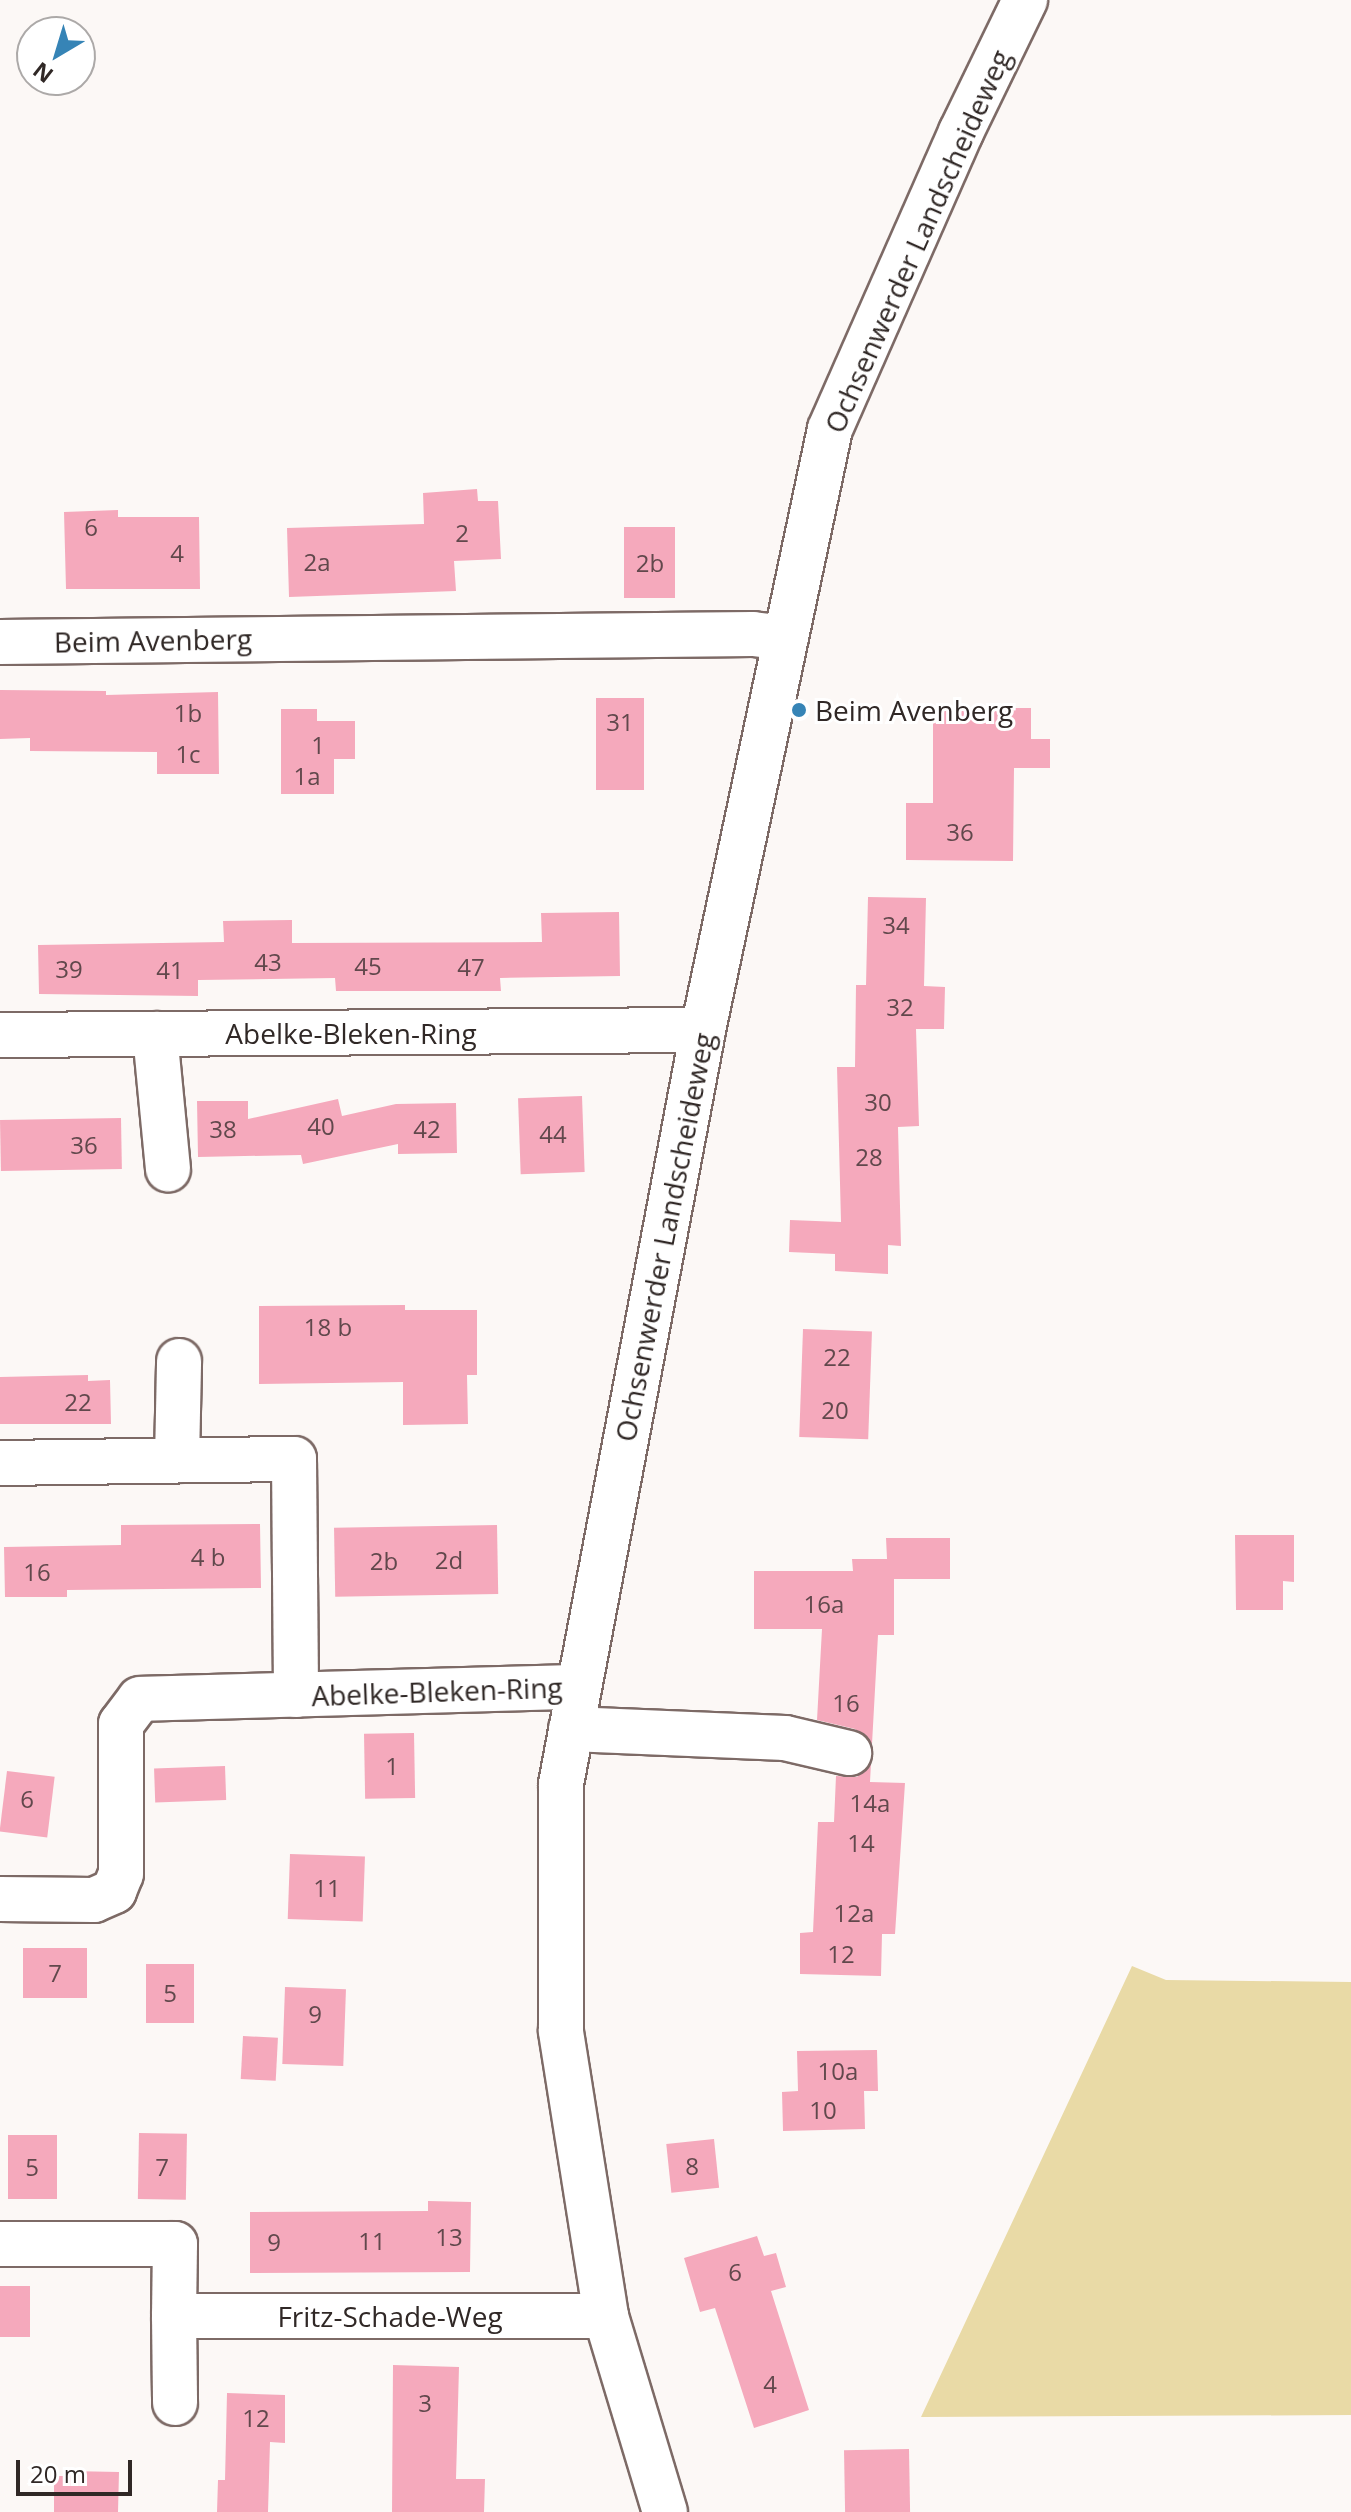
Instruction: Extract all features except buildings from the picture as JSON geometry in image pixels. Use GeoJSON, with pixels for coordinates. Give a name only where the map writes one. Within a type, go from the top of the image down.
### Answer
{"type":"FeatureCollection","features":[{"type":"Feature","properties":{"kind":"street","name":"Ochsenwerder Landscheideweg"},"geometry":{"type":"LineString","coordinates":[[665,2512],[606,2316],[561,2031],[561,1784],[703,1030],[830,429],[961,132],[1025,0]]}},
{"type":"Feature","properties":{"kind":"street","name":"Beim Avenberg"},"geometry":{"type":"LineString","coordinates":[[0,642],[753,634],[786,638]]}},
{"type":"Feature","properties":{"kind":"street","name":"Abelke-Bleken-Ring"},"geometry":{"type":"LineString","coordinates":[[0,1035],[703,1030]]}},
{"type":"Feature","properties":{"kind":"street"},"geometry":{"type":"LineString","coordinates":[[155,1034],[168,1169]]}},
{"type":"Feature","properties":{"kind":"street"},"geometry":{"type":"LineString","coordinates":[[177,1460],[179,1361]]}},
{"type":"Feature","properties":{"kind":"street","name":"Abelke-Bleken-Ring"},"geometry":{"type":"LineString","coordinates":[[0,1463],[294,1459],[296,1695]]}},
{"type":"Feature","properties":{"kind":"street","name":"Abelke-Bleken-Ring"},"geometry":{"type":"LineString","coordinates":[[0,1899],[94,1900],[114,1891],[121,1874],[121,1724],[133,1703],[579,1687]]}},
{"type":"Feature","properties":{"kind":"street"},"geometry":{"type":"LineString","coordinates":[[571,1729],[785,1738],[849,1753]]}},
{"type":"Feature","properties":{"kind":"street"},"geometry":{"type":"LineString","coordinates":[[0,2244],[175,2244],[175,2403]]}},
{"type":"Feature","properties":{"kind":"street","name":"Fritz-Schade-Weg"},"geometry":{"type":"LineString","coordinates":[[174,2316],[606,2316]]}},
{"type":"Feature","properties":{"kind":"shaded area"},"geometry":{"type":"Polygon","coordinates":[[[1132,1966],[1166,1980],[1351,1982],[1351,2415],[921,2417],[1132,1966]]]}},
{"type":"Feature","properties":{"kind":"place","name":"Beim Avenberg"},"geometry":{"type":"Point","coordinates":[799,710]}}]}
